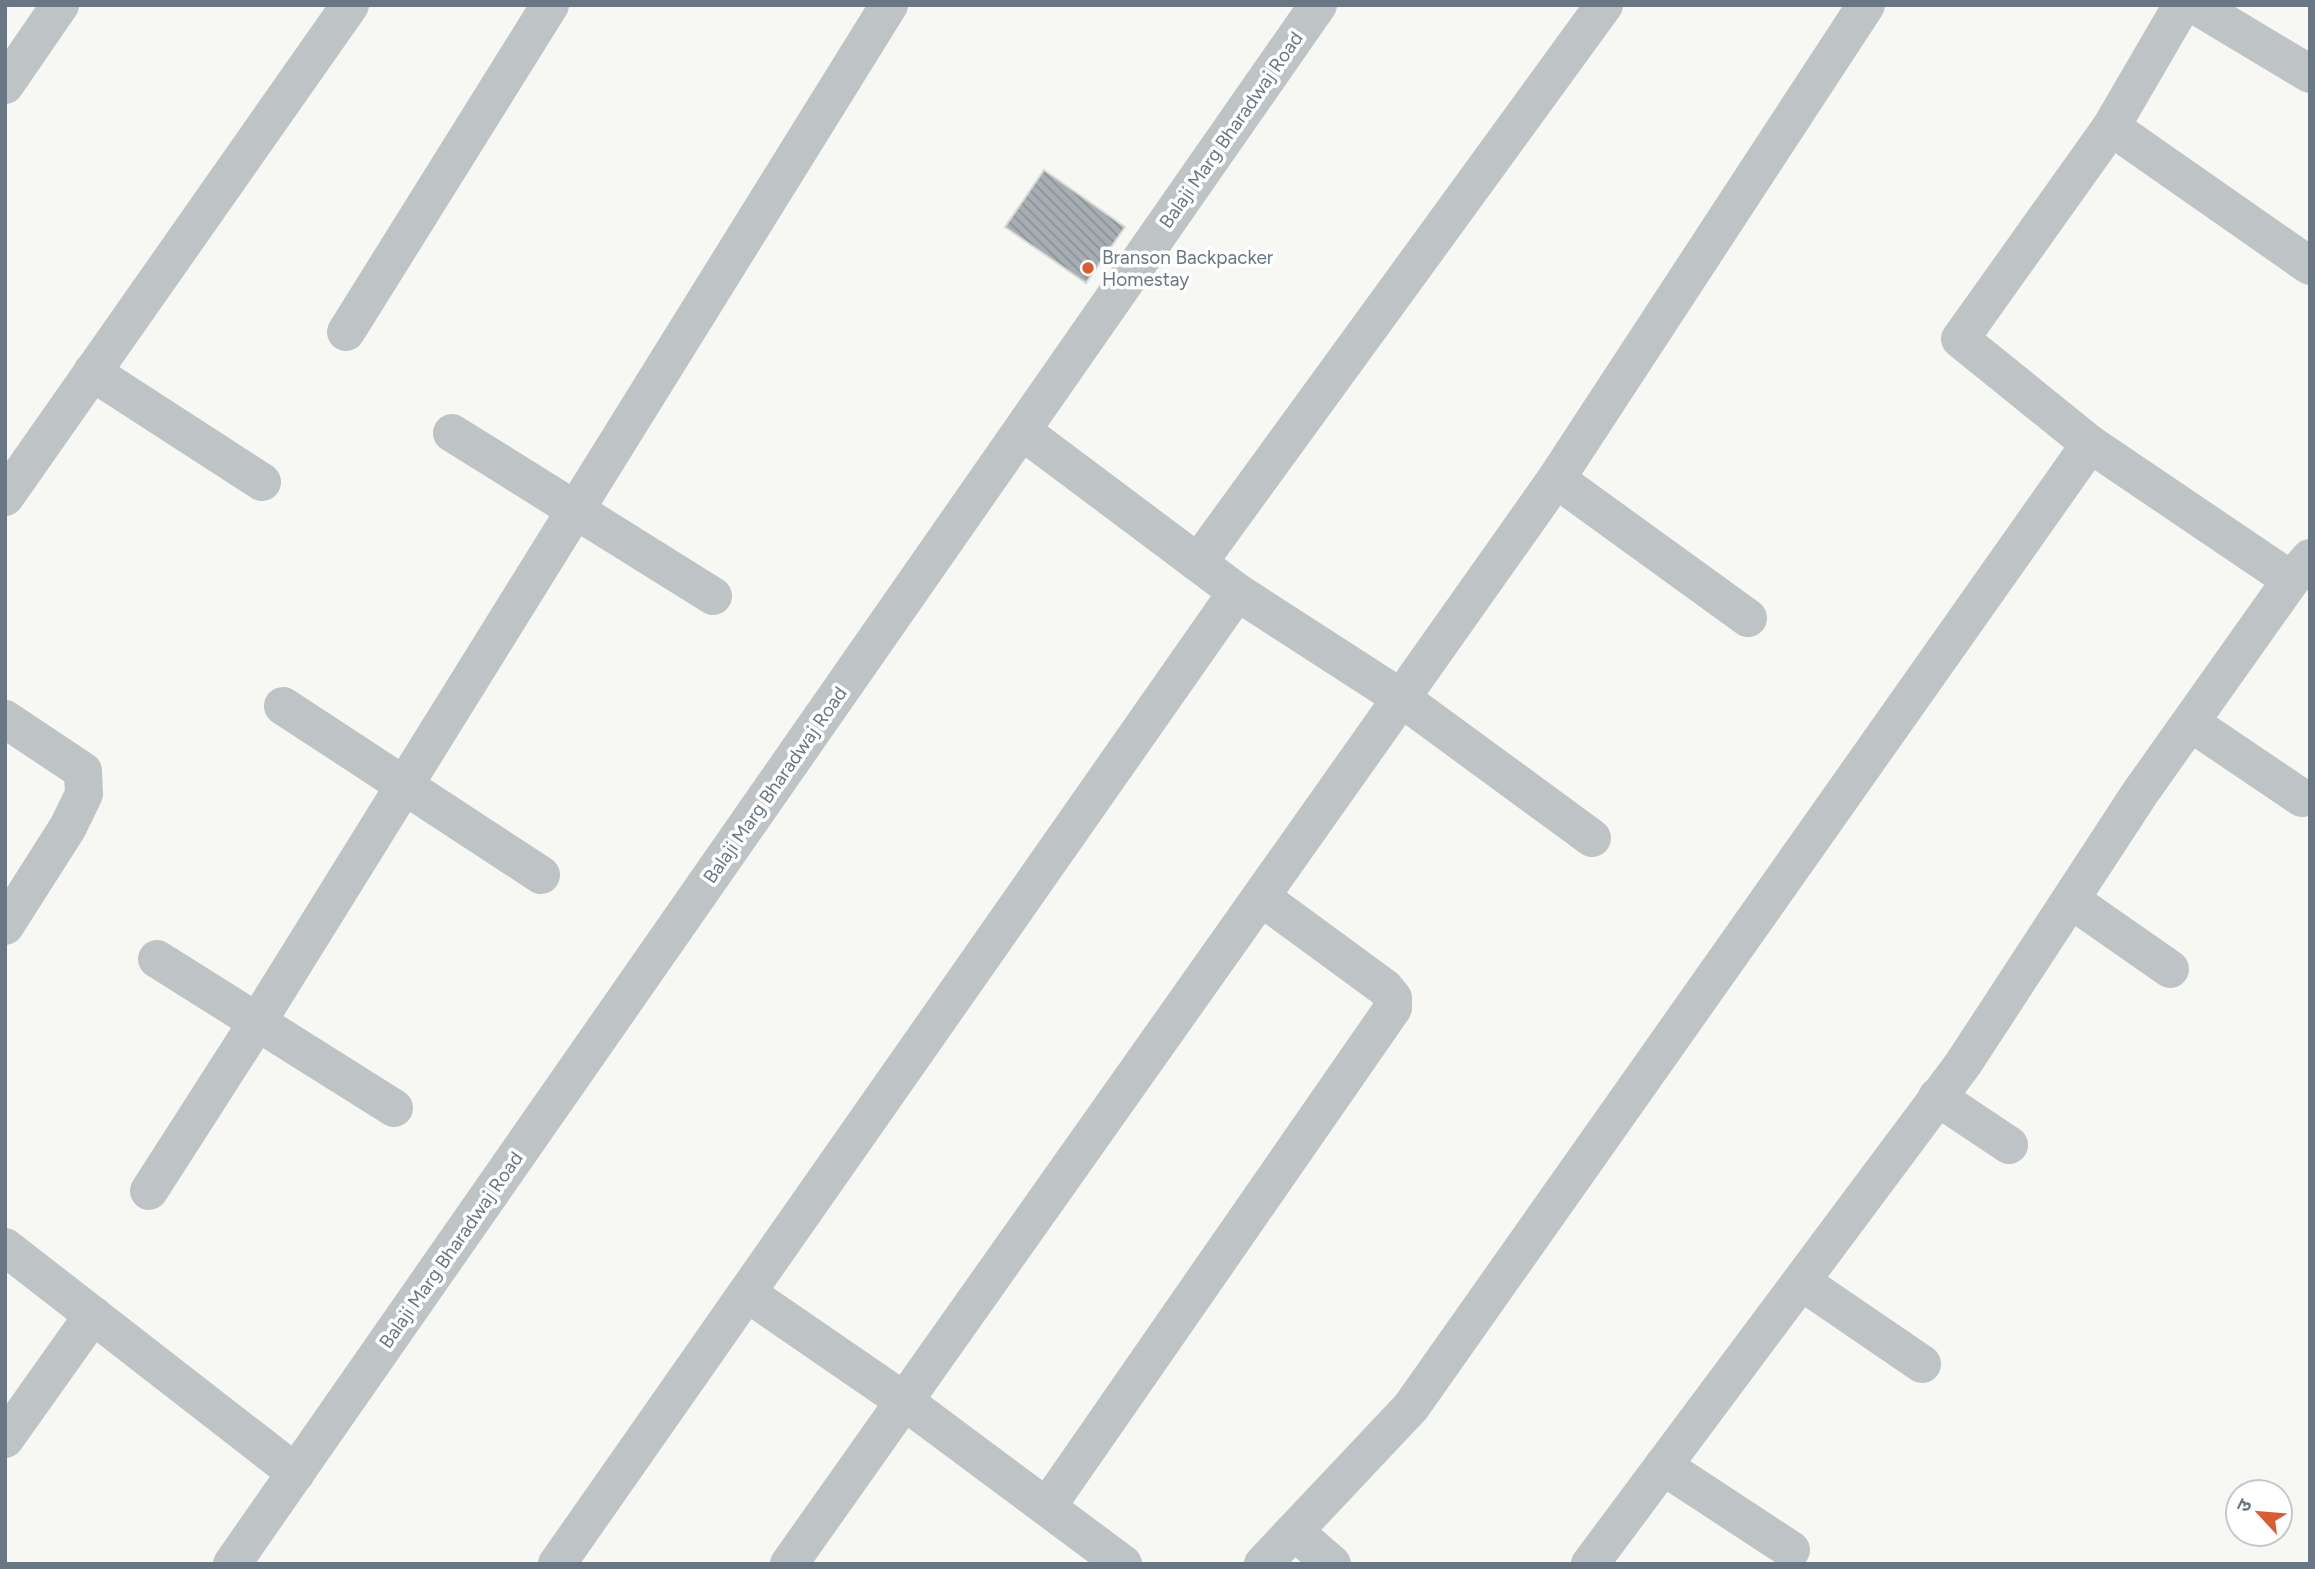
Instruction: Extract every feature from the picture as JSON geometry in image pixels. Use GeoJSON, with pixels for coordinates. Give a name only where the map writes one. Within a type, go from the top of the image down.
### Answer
{"type":"FeatureCollection","features":[{"type":"Feature","properties":{"kind":"street"},"geometry":{"type":"LineString","coordinates":[[5,85],[60,5]]}},
{"type":"Feature","properties":{"kind":"street"},"geometry":{"type":"LineString","coordinates":[[5,498],[350,5]]}},
{"type":"Feature","properties":{"kind":"street"},"geometry":{"type":"LineString","coordinates":[[346,332],[550,5]]}},
{"type":"Feature","properties":{"kind":"street"},"geometry":{"type":"LineString","coordinates":[[149,1191],[258,1021],[889,5]]}},
{"type":"Feature","properties":{"kind":"street","name":"Balaji Marg Bharadwaj Road"},"geometry":{"type":"LineString","coordinates":[[232,1564],[1318,5]]}},
{"type":"Feature","properties":{"kind":"street"},"geometry":{"type":"LineString","coordinates":[[1198,563],[1604,5]]}},
{"type":"Feature","properties":{"kind":"street"},"geometry":{"type":"LineString","coordinates":[[789,1564],[1556,479],[1866,5]]}},
{"type":"Feature","properties":{"kind":"street"},"geometry":{"type":"LineString","coordinates":[[1590,1564],[1963,1064],[2140,793],[2300,569],[2090,444],[1960,339],[2111,127],[2182,5]]}},
{"type":"Feature","properties":{"kind":"street"},"geometry":{"type":"LineString","coordinates":[[2195,5],[2310,74]]}},
{"type":"Feature","properties":{"kind":"street"},"geometry":{"type":"LineString","coordinates":[[2111,127],[2310,266]]}},
{"type":"Feature","properties":{"kind":"street"},"geometry":{"type":"LineString","coordinates":[[92,372],[262,482]]}},
{"type":"Feature","properties":{"kind":"street"},"geometry":{"type":"LineString","coordinates":[[1022,431],[1237,592],[1401,698],[1592,838]]}},
{"type":"Feature","properties":{"kind":"street"},"geometry":{"type":"LineString","coordinates":[[452,433],[713,596]]}},
{"type":"Feature","properties":{"kind":"street"},"geometry":{"type":"LineString","coordinates":[[1263,1564],[1411,1407],[2090,444]]}},
{"type":"Feature","properties":{"kind":"street"},"geometry":{"type":"LineString","coordinates":[[1556,479],[1748,618]]}},
{"type":"Feature","properties":{"kind":"street"},"geometry":{"type":"LineString","coordinates":[[557,1564],[1237,592]]}},
{"type":"Feature","properties":{"kind":"street"},"geometry":{"type":"LineString","coordinates":[[284,706],[541,875]]}},
{"type":"Feature","properties":{"kind":"street"},"geometry":{"type":"LineString","coordinates":[[5,719],[83,771],[84,794],[68,827],[5,926]]}},
{"type":"Feature","properties":{"kind":"street"},"geometry":{"type":"LineString","coordinates":[[2191,723],[2302,798]]}},
{"type":"Feature","properties":{"kind":"street"},"geometry":{"type":"LineString","coordinates":[[1047,1507],[1393,1008],[1393,998],[1385,988],[1261,897]]}},
{"type":"Feature","properties":{"kind":"street"},"geometry":{"type":"LineString","coordinates":[[2071,900],[2171,969]]}},
{"type":"Feature","properties":{"kind":"street"},"geometry":{"type":"LineString","coordinates":[[157,959],[394,1108]]}},
{"type":"Feature","properties":{"kind":"street"},"geometry":{"type":"LineString","coordinates":[[1937,1097],[2009,1145]]}},
{"type":"Feature","properties":{"kind":"street"},"geometry":{"type":"LineString","coordinates":[[5,1247],[296,1473]]}},
{"type":"Feature","properties":{"kind":"street"},"geometry":{"type":"LineString","coordinates":[[1802,1282],[1922,1364]]}},
{"type":"Feature","properties":{"kind":"street"},"geometry":{"type":"LineString","coordinates":[[747,1293],[904,1401],[1123,1564]]}},
{"type":"Feature","properties":{"kind":"street"},"geometry":{"type":"LineString","coordinates":[[5,1438],[93,1315]]}},
{"type":"Feature","properties":{"kind":"street"},"geometry":{"type":"LineString","coordinates":[[1663,1466],[1791,1550]]}},
{"type":"Feature","properties":{"kind":"street"},"geometry":{"type":"LineString","coordinates":[[1294,1531],[1332,1564]]}},
{"type":"Feature","properties":{"kind":"building"},"geometry":{"type":"Polygon","coordinates":[[[1044,170],[1125,227],[1086,283],[1005,227],[1044,170]]]}},
{"type":"Feature","properties":{"kind":"place","name":"Branson Backpacker Homestay"},"geometry":{"type":"Point","coordinates":[1088,268]}}]}
